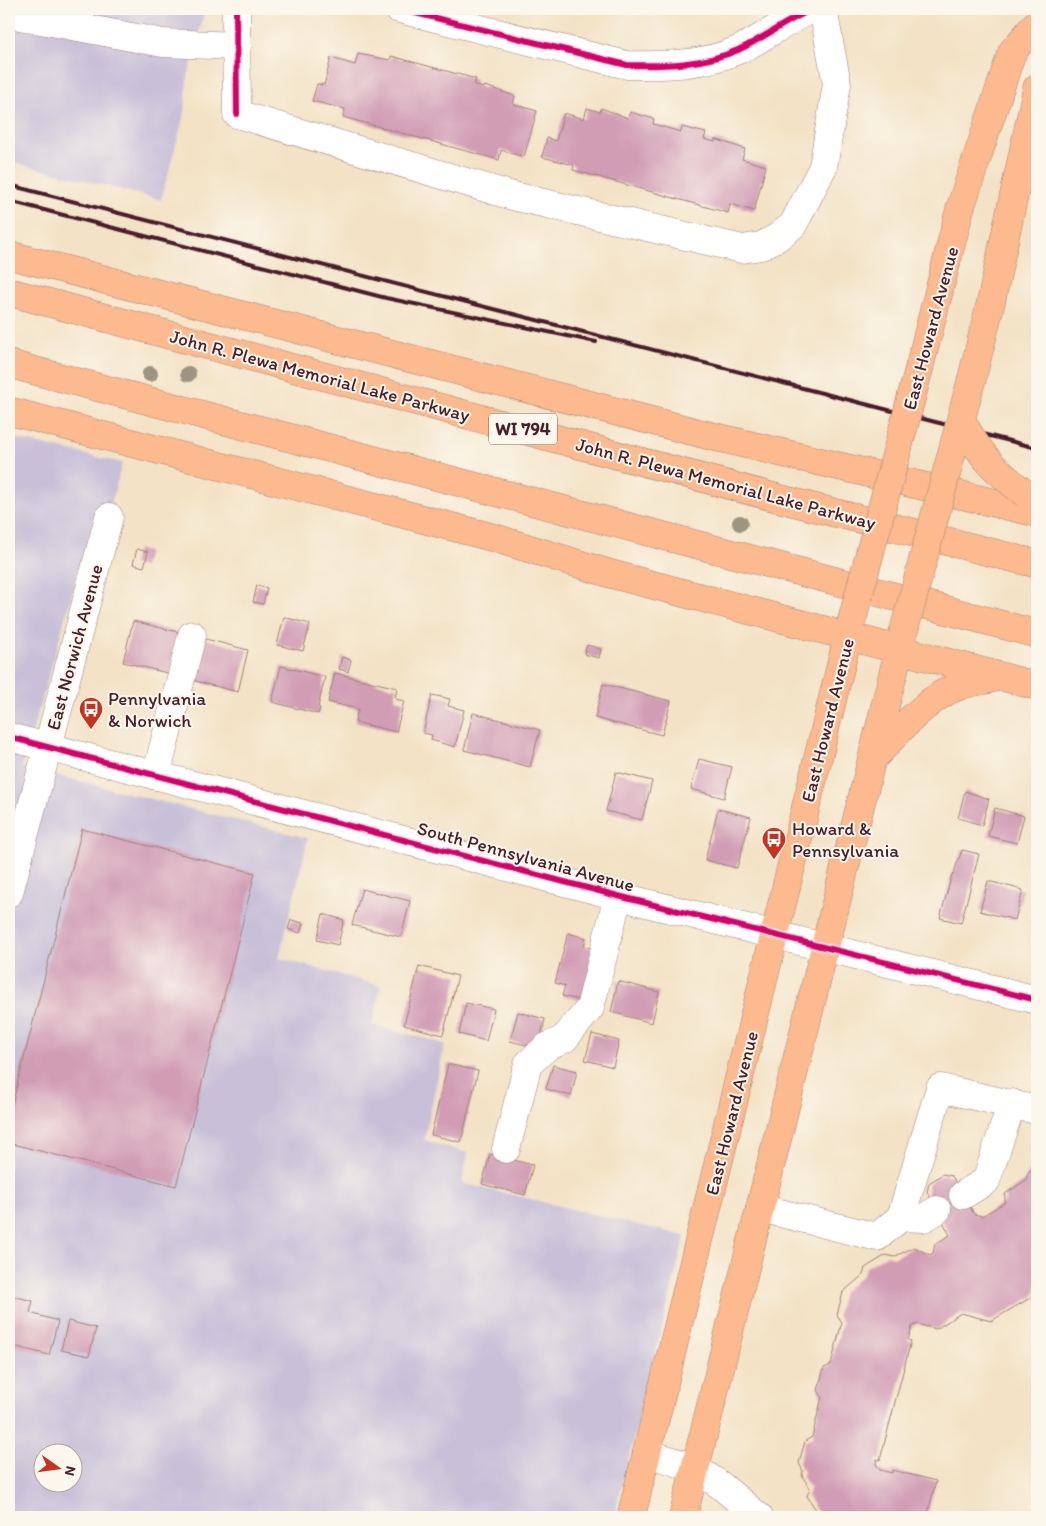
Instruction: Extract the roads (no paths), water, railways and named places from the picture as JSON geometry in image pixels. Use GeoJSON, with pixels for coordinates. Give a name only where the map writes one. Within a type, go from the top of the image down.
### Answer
{"type":"FeatureCollection","features":[{"type":"Feature","properties":{"kind":"main road","name":"East Howard Avenue"},"geometry":{"type":"LineString","coordinates":[[631,1517],[850,630],[960,209],[1012,52],[1037,23]]}},
{"type":"Feature","properties":{"kind":"main road"},"geometry":{"type":"LineString","coordinates":[[683,1517],[871,760],[991,302],[1037,88]]}},
{"type":"Feature","properties":{"kind":"main road"},"geometry":{"type":"LineString","coordinates":[[9,255],[703,434],[942,490],[1030,505]]}},
{"type":"Feature","properties":{"kind":"main road","name":"John R. Plewa Memorial Lake Parkway"},"geometry":{"type":"LineString","coordinates":[[9,292],[768,495],[1037,564]]}},
{"type":"Feature","properties":{"kind":"main road"},"geometry":{"type":"LineString","coordinates":[[9,364],[1037,634]]}},
{"type":"Feature","properties":{"kind":"main road"},"geometry":{"type":"LineString","coordinates":[[9,410],[496,538],[611,574],[901,642],[998,677],[1037,686]]}},
{"type":"Feature","properties":{"kind":"main road"},"geometry":{"type":"LineString","coordinates":[[961,420],[975,446],[987,461],[1030,505]]}},
{"type":"Feature","properties":{"kind":"main road"},"geometry":{"type":"LineString","coordinates":[[871,760],[903,727],[938,697],[959,686],[998,677]]}},
{"type":"Feature","properties":{"kind":"street"},"geometry":{"type":"LineString","coordinates":[[236,9],[237,114],[513,196],[742,249],[761,246],[778,237],[793,225],[823,167],[837,84],[824,9]]}},
{"type":"Feature","properties":{"kind":"street"},"geometry":{"type":"LineString","coordinates":[[399,9],[627,65],[688,63],[737,50],[813,9]]}},
{"type":"Feature","properties":{"kind":"street"},"geometry":{"type":"LineString","coordinates":[[9,14],[163,43],[237,46]]}},
{"type":"Feature","properties":{"kind":"street","name":"East Norwich Avenue"},"geometry":{"type":"LineString","coordinates":[[9,893],[46,747],[109,517]]}},
{"type":"Feature","properties":{"kind":"street"},"geometry":{"type":"LineString","coordinates":[[156,776],[192,635]]}},
{"type":"Feature","properties":{"kind":"street","name":"South Pennsylvania Avenue"},"geometry":{"type":"LineString","coordinates":[[9,738],[618,896],[1037,1000]]}},
{"type":"Feature","properties":{"kind":"street"},"geometry":{"type":"LineString","coordinates":[[506,1149],[528,1064],[548,1047],[564,1038],[590,1008],[618,896]]}},
{"type":"Feature","properties":{"kind":"street"},"geometry":{"type":"LineString","coordinates":[[760,1208],[877,1237],[901,1217],[940,1088],[1025,1106],[986,1181],[963,1195]]}},
{"type":"Feature","properties":{"kind":"street"},"geometry":{"type":"LineString","coordinates":[[901,1217],[924,1218],[937,1210]]}},
{"type":"Feature","properties":{"kind":"street"},"geometry":{"type":"LineString","coordinates":[[647,1453],[695,1468],[720,1485],[759,1517]]}},
{"type":"Feature","properties":{"kind":"railway"},"geometry":{"type":"LineString","coordinates":[[9,185],[1037,448]]}},
{"type":"Feature","properties":{"kind":"railway"},"geometry":{"type":"LineString","coordinates":[[9,201],[386,298],[596,342]]}},
{"type":"Feature","properties":{"kind":"place","name":"Pennylvania & Norwich"},"geometry":{"type":"Point","coordinates":[91,730]}},
{"type":"Feature","properties":{"kind":"place","name":"Howard & Pennsylvania"},"geometry":{"type":"Point","coordinates":[774,860]}}]}
